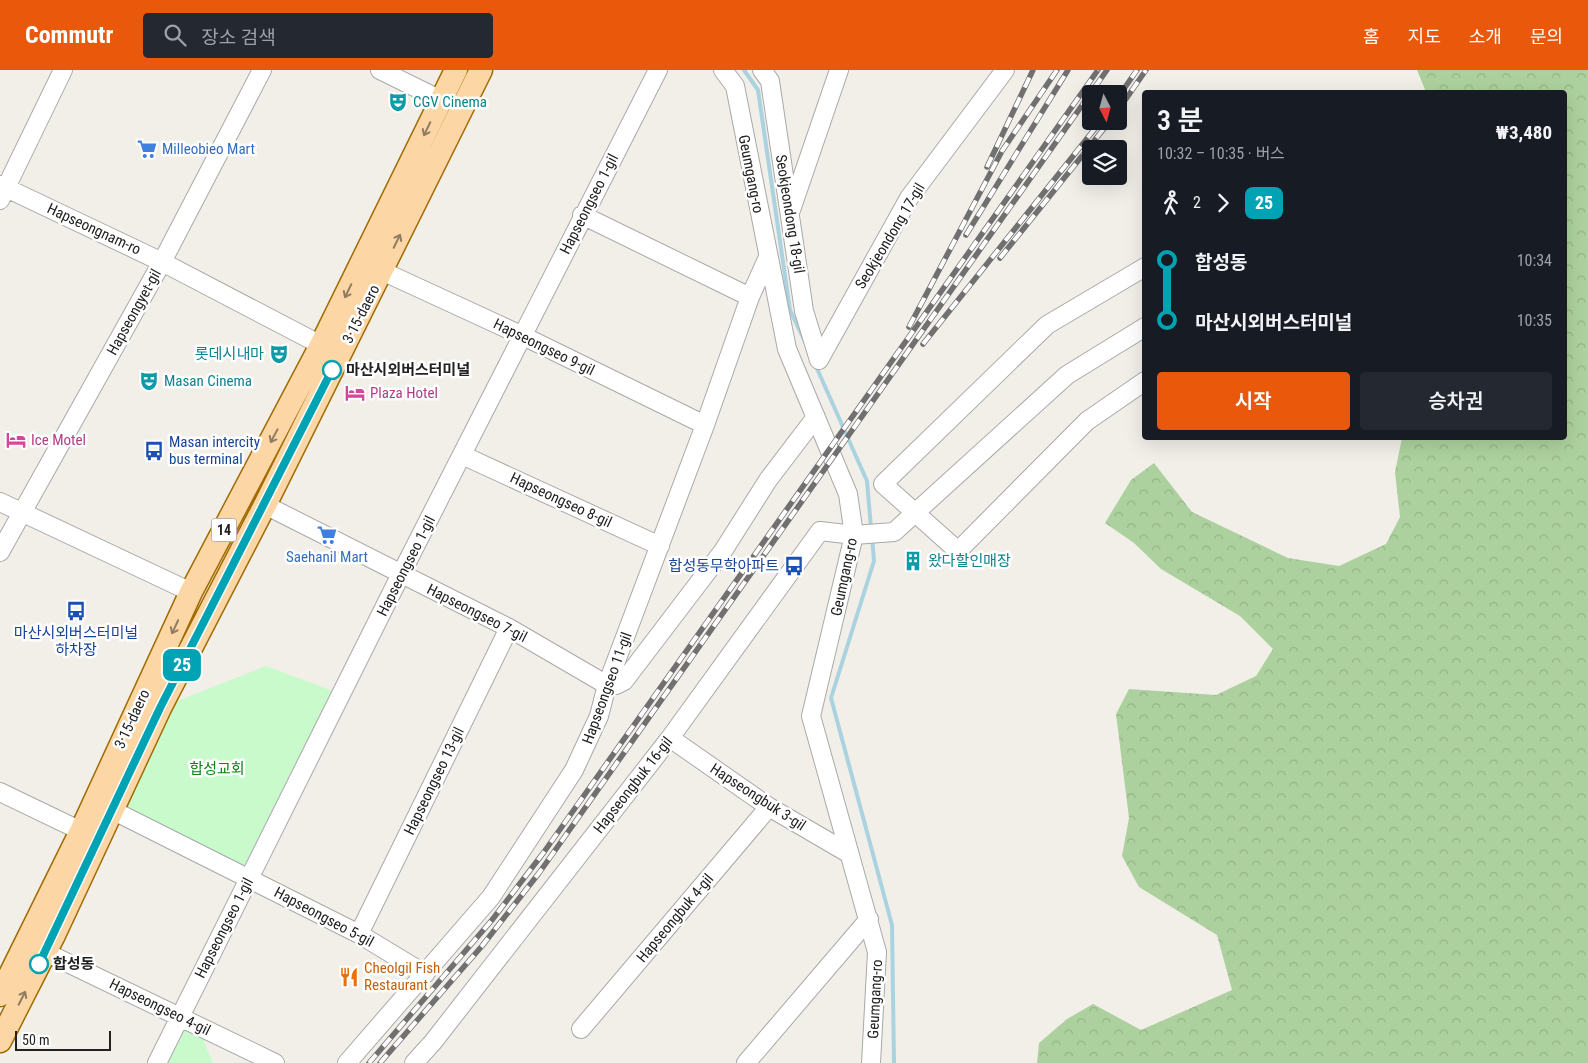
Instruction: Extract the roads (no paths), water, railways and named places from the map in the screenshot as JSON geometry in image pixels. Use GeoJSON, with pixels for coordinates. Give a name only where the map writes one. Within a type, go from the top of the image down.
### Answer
{"type":"FeatureCollection","features":[{"type":"Feature","properties":{"kind":"main road","name":"3·15-daero"},"geometry":{"type":"LineString","coordinates":[[0,995],[81,831],[191,592],[321,345],[456,70]]}},
{"type":"Feature","properties":{"kind":"main road","name":"3·15-daero"},"geometry":{"type":"LineString","coordinates":[[0,1041],[45,952],[160,708],[265,506],[481,70]]}},
{"type":"Feature","properties":{"kind":"street"},"geometry":{"type":"LineString","coordinates":[[2,191],[63,70]]}},
{"type":"Feature","properties":{"kind":"street","name":"Hapseongyet-gil"},"geometry":{"type":"LineString","coordinates":[[0,552],[162,262],[262,70]]}},
{"type":"Feature","properties":{"kind":"street"},"geometry":{"type":"LineString","coordinates":[[380,70],[441,100]]}},
{"type":"Feature","properties":{"kind":"street","name":"Hapseongseo 1-gil"},"geometry":{"type":"LineString","coordinates":[[157,1063],[582,215],[658,70]]}},
{"type":"Feature","properties":{"kind":"street","name":"Geumgang-ro"},"geometry":{"type":"LineString","coordinates":[[723,70],[735,86],[787,349],[848,494],[856,535],[812,716],[848,853],[869,919],[877,952],[871,1063]]}},
{"type":"Feature","properties":{"kind":"street","name":"Seokjeondong 18-gil"},"geometry":{"type":"LineString","coordinates":[[762,70],[770,80],[804,310],[819,360]]}},
{"type":"Feature","properties":{"kind":"street"},"geometry":{"type":"LineString","coordinates":[[790,213],[839,70]]}},
{"type":"Feature","properties":{"kind":"street","name":"Seokjeondong 17-gil"},"geometry":{"type":"LineString","coordinates":[[819,360],[909,198],[1005,70]]}},
{"type":"Feature","properties":{"kind":"street","name":"Hapseongnam-ro"},"geometry":{"type":"LineString","coordinates":[[2,191],[162,262],[321,345]]}},
{"type":"Feature","properties":{"kind":"street"},"geometry":{"type":"LineString","coordinates":[[582,215],[750,297]]}},
{"type":"Feature","properties":{"kind":"street","name":"Hapseongseo 11-gil"},"geometry":{"type":"LineString","coordinates":[[347,1063],[491,898],[574,770],[599,716],[606,685],[705,425],[750,297],[768,257]]}},
{"type":"Feature","properties":{"kind":"street"},"geometry":{"type":"LineString","coordinates":[[1142,269],[1047,325],[883,484],[958,551],[1086,421],[1142,384]]}},
{"type":"Feature","properties":{"kind":"street","name":"Hapseongseo 9-gil"},"geometry":{"type":"LineString","coordinates":[[382,271],[523,336],[705,425]]}},
{"type":"Feature","properties":{"kind":"street"},"geometry":{"type":"LineString","coordinates":[[856,535],[894,532],[1067,375],[1142,329]]}},
{"type":"Feature","properties":{"kind":"street"},"geometry":{"type":"LineString","coordinates":[[606,685],[624,681],[723,551],[768,480],[816,417]]}},
{"type":"Feature","properties":{"kind":"street","name":"Hapseongseo 8-gil"},"geometry":{"type":"LineString","coordinates":[[462,455],[660,546]]}},
{"type":"Feature","properties":{"kind":"street"},"geometry":{"type":"LineString","coordinates":[[0,502],[191,592]]}},
{"type":"Feature","properties":{"kind":"street","name":"Hapseongseo 7-gil"},"geometry":{"type":"LineString","coordinates":[[265,506],[509,628],[606,685]]}},
{"type":"Feature","properties":{"kind":"street","name":"Hapseongbuk 16-gil"},"geometry":{"type":"LineString","coordinates":[[414,1063],[433,1042],[670,738],[820,531],[856,535]]}},
{"type":"Feature","properties":{"kind":"street","name":"Hapseongseo 13-gil"},"geometry":{"type":"LineString","coordinates":[[360,934],[509,628]]}},
{"type":"Feature","properties":{"kind":"street","name":"Hapseongbuk 3-gil"},"geometry":{"type":"LineString","coordinates":[[670,738],[770,807],[848,853]]}},
{"type":"Feature","properties":{"kind":"street"},"geometry":{"type":"LineString","coordinates":[[0,792],[81,831]]}},
{"type":"Feature","properties":{"kind":"street","name":"Hapseongbuk 4-gil"},"geometry":{"type":"LineString","coordinates":[[581,1029],[770,807]]}},
{"type":"Feature","properties":{"kind":"street","name":"Hapseongseo 5-gil"},"geometry":{"type":"LineString","coordinates":[[112,810],[360,934],[425,974]]}},
{"type":"Feature","properties":{"kind":"street"},"geometry":{"type":"LineString","coordinates":[[746,1063],[869,919]]}},
{"type":"Feature","properties":{"kind":"street","name":"Hapseongseo 4-gil"},"geometry":{"type":"LineString","coordinates":[[45,952],[275,1063]]}},
{"type":"Feature","properties":{"kind":"waterway"},"geometry":{"type":"LineString","coordinates":[[744,70],[758,90],[790,310],[806,344]]}},
{"type":"Feature","properties":{"kind":"waterway"},"geometry":{"type":"LineString","coordinates":[[815,364],[867,481],[871,528]]}},
{"type":"Feature","properties":{"kind":"waterway"},"geometry":{"type":"LineString","coordinates":[[872,537],[874,561],[831,698],[892,925],[894,1063]]}},
{"type":"Feature","properties":{"kind":"railway"},"geometry":{"type":"LineString","coordinates":[[987,167],[1033,70]]}},
{"type":"Feature","properties":{"kind":"railway"},"geometry":{"type":"LineString","coordinates":[[909,327],[1002,151],[1057,70]]}},
{"type":"Feature","properties":{"kind":"railway"},"geometry":{"type":"LineString","coordinates":[[966,235],[1068,70]]}},
{"type":"Feature","properties":{"kind":"railway"},"geometry":{"type":"LineString","coordinates":[[369,1063],[492,920],[544,852],[1098,70]]}},
{"type":"Feature","properties":{"kind":"railway"},"geometry":{"type":"LineString","coordinates":[[380,1063],[482,946],[539,873],[1107,70]]}},
{"type":"Feature","properties":{"kind":"railway"},"geometry":{"type":"LineString","coordinates":[[1127,85],[1137,70]]}},
{"type":"Feature","properties":{"kind":"railway"},"geometry":{"type":"LineString","coordinates":[[1128,96],[1146,70]]}},
{"type":"Feature","properties":{"kind":"railway"},"geometry":{"type":"LineString","coordinates":[[923,344],[1094,130]]}},
{"type":"Feature","properties":{"kind":"railway"},"geometry":{"type":"LineString","coordinates":[[1000,258],[1103,130]]}},
{"type":"Feature","properties":{"kind":"place","name":"CGV Cinema"},"geometry":{"type":"Point","coordinates":[398,102]}},
{"type":"Feature","properties":{"kind":"place","name":"Milleobieo Mart"},"geometry":{"type":"Point","coordinates":[147,149]}},
{"type":"Feature","properties":{"kind":"place","name":"롯데시내마"},"geometry":{"type":"Point","coordinates":[279,354]}},
{"type":"Feature","properties":{"kind":"place","name":"마산시외버스터미널"},"geometry":{"type":"Point","coordinates":[332,370]}},
{"type":"Feature","properties":{"kind":"place","name":"Masan Cinema"},"geometry":{"type":"Point","coordinates":[149,381]}},
{"type":"Feature","properties":{"kind":"place","name":"Plaza Hotel"},"geometry":{"type":"Point","coordinates":[355,393]}},
{"type":"Feature","properties":{"kind":"place","name":"Ice Motel"},"geometry":{"type":"Point","coordinates":[16,440]}},
{"type":"Feature","properties":{"kind":"place","name":"Masan intercity bus terminal"},"geometry":{"type":"Point","coordinates":[154,451]}},
{"type":"Feature","properties":{"kind":"place","name":"Saehanil Mart"},"geometry":{"type":"Point","coordinates":[327,535]}},
{"type":"Feature","properties":{"kind":"place","name":"왔다할인매장"},"geometry":{"type":"Point","coordinates":[913,561]}},
{"type":"Feature","properties":{"kind":"place","name":"합성동무학아파트"},"geometry":{"type":"Point","coordinates":[794,566]}},
{"type":"Feature","properties":{"kind":"place","name":"마산시외버스터미널 하차장"},"geometry":{"type":"Point","coordinates":[76,611]}},
{"type":"Feature","properties":{"kind":"place","name":"합성동"},"geometry":{"type":"Point","coordinates":[39,964]}},
{"type":"Feature","properties":{"kind":"place","name":"Cheolgil Fish Restaurant"},"geometry":{"type":"Point","coordinates":[349,977]}},
{"type":"Feature","properties":{"kind":"park label","name":"합성교회"},"geometry":{"type":"Point","coordinates":[217,769]}}]}
